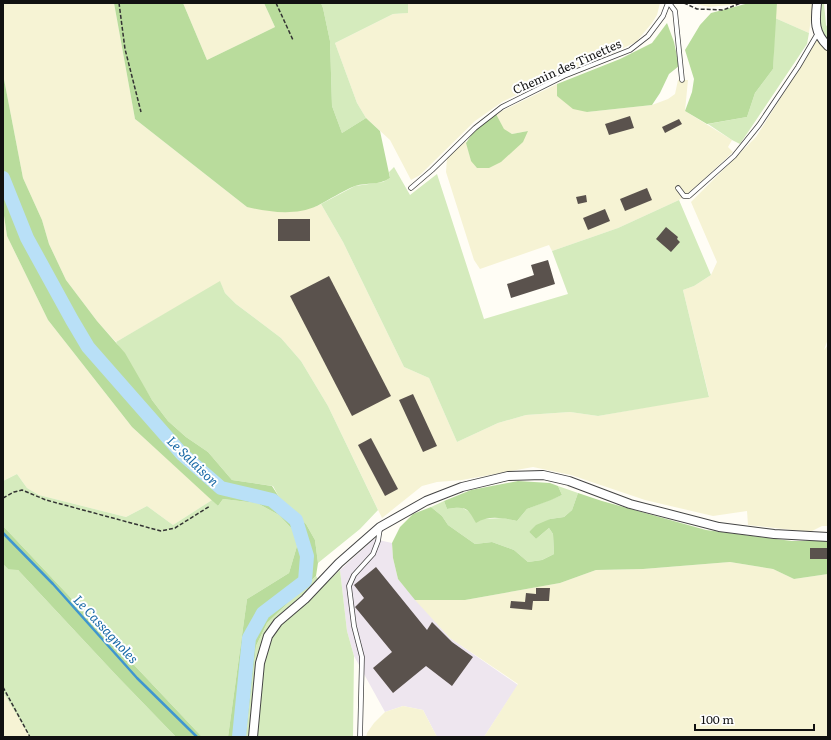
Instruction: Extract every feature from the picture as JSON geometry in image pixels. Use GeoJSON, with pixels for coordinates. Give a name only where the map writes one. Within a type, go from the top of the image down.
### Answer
{"type":"FeatureCollection","features":[{"type":"Feature","properties":{"kind":"street"},"geometry":{"type":"LineString","coordinates":[[817,3],[816,30],[821,39],[828,46]]}},
{"type":"Feature","properties":{"kind":"street"},"geometry":{"type":"LineString","coordinates":[[253,737],[260,663],[268,636],[278,622],[305,599],[339,563],[380,528],[426,501],[462,487],[508,476],[543,475],[569,481],[630,504],[719,526],[774,534],[828,537]]}},
{"type":"Feature","properties":{"kind":"lane"},"geometry":{"type":"LineString","coordinates":[[668,3],[675,11],[682,80]]}},
{"type":"Feature","properties":{"kind":"lane","name":"Chemin des Tinettes"},"geometry":{"type":"LineString","coordinates":[[411,188],[432,170],[475,128],[502,107],[564,76],[630,50],[648,36],[663,16],[668,3]]}},
{"type":"Feature","properties":{"kind":"lane"},"geometry":{"type":"LineString","coordinates":[[678,188],[684,196],[689,196],[734,156],[759,125],[798,67],[818,33]]}},
{"type":"Feature","properties":{"kind":"lane"},"geometry":{"type":"LineString","coordinates":[[360,737],[362,657],[354,626],[348,586],[354,575],[373,554],[378,541],[380,528]]}},
{"type":"Feature","properties":{"kind":"path"},"geometry":{"type":"LineString","coordinates":[[119,3],[125,49],[141,112]]}},
{"type":"Feature","properties":{"kind":"path"},"geometry":{"type":"LineString","coordinates":[[276,3],[293,40]]}},
{"type":"Feature","properties":{"kind":"path"},"geometry":{"type":"LineString","coordinates":[[684,3],[697,9],[723,10],[741,3]]}},
{"type":"Feature","properties":{"kind":"path"},"geometry":{"type":"LineString","coordinates":[[3,498],[14,492],[22,490],[46,500],[161,531],[175,528],[210,506]]}},
{"type":"Feature","properties":{"kind":"path"},"geometry":{"type":"LineString","coordinates":[[3,687],[30,737]]}},
{"type":"Feature","properties":{"kind":"shaded area"},"geometry":{"type":"Polygon","coordinates":[[[3,3],[114,3],[135,119],[247,207],[315,207],[321,204],[343,242],[404,367],[429,378],[457,442],[498,423],[526,415],[570,412],[598,416],[709,396],[683,290],[694,286],[711,275],[717,262],[691,202],[756,137],[817,40],[828,49],[828,339],[824,350],[828,345],[828,526],[822,526],[810,532],[748,525],[747,511],[713,516],[645,500],[571,475],[533,467],[462,480],[437,482],[422,486],[382,518],[328,406],[301,361],[281,338],[236,304],[225,293],[220,282],[116,342],[97,321],[66,280],[49,244],[42,220],[23,178],[3,74],[3,3]]]}},
{"type":"Feature","properties":{"kind":"shaded area"},"geometry":{"type":"Polygon","coordinates":[[[183,3],[264,3],[275,27],[207,60],[183,3]]]}},
{"type":"Feature","properties":{"kind":"shaded area"},"geometry":{"type":"Polygon","coordinates":[[[408,3],[660,3],[657,15],[636,42],[611,54],[559,74],[502,102],[475,121],[420,175],[411,180],[390,140],[366,118],[357,103],[335,43],[393,14],[407,13],[408,3]]]}},
{"type":"Feature","properties":{"kind":"shaded area"},"geometry":{"type":"Polygon","coordinates":[[[692,3],[749,3],[709,7],[692,3]]]}},
{"type":"Feature","properties":{"kind":"shaded area"},"geometry":{"type":"Polygon","coordinates":[[[777,3],[813,3],[809,33],[775,18],[777,3]]]}},
{"type":"Feature","properties":{"kind":"shaded area"},"geometry":{"type":"Polygon","coordinates":[[[678,80],[688,80],[685,111],[732,140],[728,147],[733,152],[691,191],[679,200],[618,228],[552,251],[549,245],[480,269],[474,260],[446,172],[447,158],[466,141],[471,161],[528,131],[512,134],[504,130],[496,114],[557,84],[557,96],[587,112],[652,105],[668,99],[675,94],[678,80]]]}},
{"type":"Feature","properties":{"kind":"shaded area"},"geometry":{"type":"Polygon","coordinates":[[[3,209],[7,236],[48,320],[132,427],[212,500],[173,525],[147,506],[126,517],[39,495],[27,488],[17,474],[3,481],[3,209]]]}},
{"type":"Feature","properties":{"kind":"shaded area"},"geometry":{"type":"Polygon","coordinates":[[[374,539],[392,543],[393,558],[398,579],[450,638],[518,685],[484,737],[437,737],[423,710],[403,706],[385,712],[354,656],[347,631],[340,570],[374,539]]]}},
{"type":"Feature","properties":{"kind":"shaded area"},"geometry":{"type":"Polygon","coordinates":[[[730,562],[773,569],[794,579],[828,574],[828,737],[484,737],[518,684],[450,638],[415,600],[465,600],[560,583],[596,570],[643,569],[730,562]]]}},
{"type":"Feature","properties":{"kind":"shaded area"},"geometry":{"type":"Polygon","coordinates":[[[3,692],[28,733],[30,737],[3,737],[3,692]]]}},
{"type":"Feature","properties":{"kind":"shaded area"},"geometry":{"type":"Polygon","coordinates":[[[403,706],[423,710],[437,737],[366,737],[374,723],[385,712],[403,706]]]}},
{"type":"Feature","properties":{"kind":"green space"},"geometry":{"type":"Polygon","coordinates":[[[114,3],[183,3],[207,60],[275,27],[264,3],[321,3],[330,41],[332,106],[342,133],[366,118],[380,131],[390,178],[377,183],[355,186],[317,206],[300,211],[273,212],[247,207],[135,119],[114,3]]]}},
{"type":"Feature","properties":{"kind":"green space"},"geometry":{"type":"Polygon","coordinates":[[[321,3],[408,3],[408,13],[393,14],[335,43],[357,103],[366,118],[342,133],[332,106],[330,41],[321,3]]]}},
{"type":"Feature","properties":{"kind":"green space"},"geometry":{"type":"Polygon","coordinates":[[[749,3],[777,3],[773,69],[755,93],[747,117],[707,124],[685,111],[692,92],[694,79],[685,50],[700,25],[711,13],[749,3]]]}},
{"type":"Feature","properties":{"kind":"green space"},"geometry":{"type":"Polygon","coordinates":[[[820,3],[824,3],[826,25],[828,28],[828,42],[820,33],[820,3]]]}},
{"type":"Feature","properties":{"kind":"green space"},"geometry":{"type":"Polygon","coordinates":[[[775,18],[809,33],[807,44],[740,144],[708,124],[747,117],[755,93],[773,69],[775,18]]]}},
{"type":"Feature","properties":{"kind":"green space"},"geometry":{"type":"Polygon","coordinates":[[[667,23],[674,42],[679,66],[669,74],[660,93],[652,105],[587,112],[573,109],[557,96],[557,84],[620,59],[652,43],[667,23]]]}},
{"type":"Feature","properties":{"kind":"green space"},"geometry":{"type":"Polygon","coordinates":[[[3,74],[23,178],[42,220],[49,244],[66,280],[97,321],[125,353],[152,400],[168,421],[186,437],[208,452],[232,480],[272,486],[279,497],[306,524],[315,540],[318,563],[316,576],[267,623],[256,646],[246,737],[228,737],[247,599],[289,573],[297,546],[292,529],[279,515],[257,503],[223,499],[218,506],[132,427],[48,320],[7,236],[3,209],[3,74]]]}},
{"type":"Feature","properties":{"kind":"green space"},"geometry":{"type":"Polygon","coordinates":[[[496,114],[504,129],[512,134],[528,131],[523,142],[501,162],[489,168],[477,168],[471,161],[466,143],[474,131],[496,114]]]}},
{"type":"Feature","properties":{"kind":"green space"},"geometry":{"type":"Polygon","coordinates":[[[394,167],[410,195],[437,174],[484,319],[568,294],[552,251],[618,228],[679,200],[711,275],[694,286],[683,290],[709,397],[598,416],[570,412],[526,415],[498,423],[457,442],[429,378],[404,367],[343,242],[321,204],[355,186],[383,182],[390,178],[389,172],[394,167]]]}},
{"type":"Feature","properties":{"kind":"green space"},"geometry":{"type":"Polygon","coordinates":[[[220,281],[225,293],[236,304],[281,338],[301,361],[328,406],[378,510],[360,529],[318,563],[315,540],[306,524],[279,497],[273,486],[232,480],[208,452],[186,437],[168,421],[152,400],[116,342],[220,281]]]}},
{"type":"Feature","properties":{"kind":"green space"},"geometry":{"type":"Polygon","coordinates":[[[17,474],[27,488],[39,495],[126,517],[147,506],[173,525],[212,500],[218,506],[223,499],[257,503],[279,515],[292,529],[297,546],[289,573],[247,599],[228,737],[202,737],[3,526],[3,481],[17,474]]]}},
{"type":"Feature","properties":{"kind":"green space"},"geometry":{"type":"Polygon","coordinates":[[[518,481],[550,483],[558,486],[562,495],[527,509],[517,521],[491,518],[481,520],[476,523],[468,511],[462,508],[447,509],[444,501],[471,490],[518,481]]]}},
{"type":"Feature","properties":{"kind":"green space"},"geometry":{"type":"Polygon","coordinates":[[[558,486],[578,493],[572,510],[564,517],[550,519],[529,532],[536,539],[549,528],[553,534],[554,554],[542,560],[528,562],[514,550],[492,542],[475,544],[448,525],[442,516],[431,507],[444,501],[447,509],[461,507],[482,519],[503,518],[517,521],[527,509],[562,495],[558,486]]]}},
{"type":"Feature","properties":{"kind":"green space"},"geometry":{"type":"Polygon","coordinates":[[[578,493],[706,530],[792,541],[828,541],[828,574],[794,579],[773,569],[730,562],[643,569],[596,570],[560,583],[465,600],[415,600],[398,579],[393,558],[392,543],[400,527],[413,514],[431,507],[442,516],[448,525],[475,544],[492,542],[514,550],[528,562],[542,560],[554,554],[553,534],[549,528],[536,539],[529,532],[536,525],[550,519],[564,517],[572,510],[578,493]]]}},
{"type":"Feature","properties":{"kind":"green space"},"geometry":{"type":"Polygon","coordinates":[[[3,526],[202,737],[176,737],[18,570],[8,569],[3,564],[3,526]]]}},
{"type":"Feature","properties":{"kind":"green space"},"geometry":{"type":"Polygon","coordinates":[[[3,564],[8,569],[17,569],[176,737],[30,737],[3,692],[3,564]]]}},
{"type":"Feature","properties":{"kind":"green space"},"geometry":{"type":"Polygon","coordinates":[[[340,570],[347,631],[354,656],[353,737],[246,737],[256,646],[267,623],[316,576],[323,586],[340,570]]]}},
{"type":"Feature","properties":{"kind":"building"},"geometry":{"type":"Polygon","coordinates":[[[630,116],[634,128],[609,135],[605,124],[630,116]]]}},
{"type":"Feature","properties":{"kind":"building"},"geometry":{"type":"Polygon","coordinates":[[[679,119],[682,124],[665,133],[662,127],[679,119]]]}},
{"type":"Feature","properties":{"kind":"building"},"geometry":{"type":"Polygon","coordinates":[[[647,188],[652,200],[625,211],[620,199],[647,188]]]}},
{"type":"Feature","properties":{"kind":"building"},"geometry":{"type":"Polygon","coordinates":[[[586,195],[587,202],[578,204],[576,197],[586,195]]]}},
{"type":"Feature","properties":{"kind":"building"},"geometry":{"type":"Polygon","coordinates":[[[605,209],[610,221],[588,230],[583,218],[605,209]]]}},
{"type":"Feature","properties":{"kind":"building"},"geometry":{"type":"Polygon","coordinates":[[[278,219],[310,219],[310,241],[278,241],[278,219]]]}},
{"type":"Feature","properties":{"kind":"building"},"geometry":{"type":"Polygon","coordinates":[[[666,227],[678,237],[677,239],[680,242],[671,252],[656,239],[666,227]]]}},
{"type":"Feature","properties":{"kind":"building"},"geometry":{"type":"Polygon","coordinates":[[[548,260],[555,284],[511,298],[507,284],[534,275],[531,265],[548,260]]]}},
{"type":"Feature","properties":{"kind":"building"},"geometry":{"type":"Polygon","coordinates":[[[329,276],[391,396],[352,416],[290,296],[329,276]]]}},
{"type":"Feature","properties":{"kind":"building"},"geometry":{"type":"Polygon","coordinates":[[[413,394],[437,446],[423,452],[399,400],[413,394]]]}},
{"type":"Feature","properties":{"kind":"building"},"geometry":{"type":"Polygon","coordinates":[[[371,438],[398,489],[385,496],[358,445],[371,438]]]}},
{"type":"Feature","properties":{"kind":"building"},"geometry":{"type":"Polygon","coordinates":[[[810,548],[828,548],[828,559],[810,559],[810,548]]]}},
{"type":"Feature","properties":{"kind":"building"},"geometry":{"type":"Polygon","coordinates":[[[376,567],[427,630],[432,622],[452,642],[473,657],[452,686],[426,666],[393,693],[373,668],[392,652],[355,607],[364,598],[354,585],[376,567]]]}},
{"type":"Feature","properties":{"kind":"building"},"geometry":{"type":"Polygon","coordinates":[[[536,588],[550,588],[549,601],[533,601],[532,610],[510,608],[511,601],[525,602],[526,593],[536,594],[536,588]]]}},
{"type":"Feature","properties":{"kind":"waterway","name":"Le Salaison"},"geometry":{"type":"LineString","coordinates":[[3,178],[27,238],[88,347],[182,454],[221,488],[272,500],[296,520],[307,556],[305,581],[263,613],[249,638],[239,737]]}},
{"type":"Feature","properties":{"kind":"waterway","name":"Le Cassagnoles"},"geometry":{"type":"LineString","coordinates":[[3,533],[53,584],[137,678],[197,737]]}}]}
